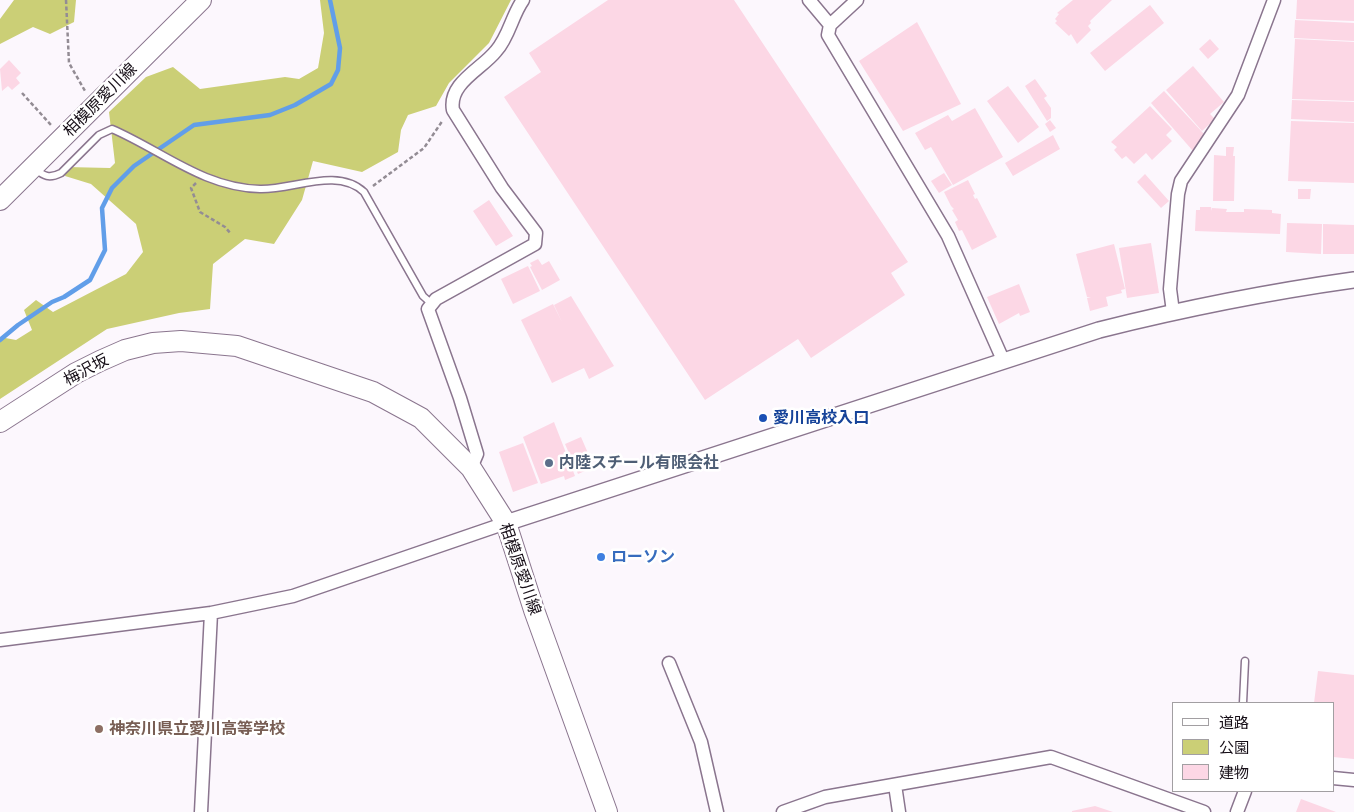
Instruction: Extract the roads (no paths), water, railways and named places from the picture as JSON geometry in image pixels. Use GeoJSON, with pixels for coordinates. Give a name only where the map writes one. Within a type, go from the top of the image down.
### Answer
{"type":"FeatureCollection","features":[{"type":"Feature","properties":{"kind":"main road","name":"相模原愛川線"},"geometry":{"type":"LineString","coordinates":[[0,200],[201,0]]}},
{"type":"Feature","properties":{"kind":"main road","name":"相模原愛川線"},"geometry":{"type":"LineString","coordinates":[[181,341],[237,346],[373,392],[421,418],[471,468],[506,523],[534,610],[607,812]]}},
{"type":"Feature","properties":{"kind":"main road","name":"梅沢坂"},"geometry":{"type":"LineString","coordinates":[[0,422],[100,361],[125,350],[153,343],[181,341]]}},
{"type":"Feature","properties":{"kind":"street"},"geometry":{"type":"LineString","coordinates":[[471,468],[477,454],[460,398],[428,309],[436,299],[535,244],[536,233],[502,188],[452,110],[451,102],[457,90],[497,51],[523,0]]}},
{"type":"Feature","properties":{"kind":"street"},"geometry":{"type":"LineString","coordinates":[[809,0],[830,25]]}},
{"type":"Feature","properties":{"kind":"street"},"geometry":{"type":"LineString","coordinates":[[857,0],[830,25],[828,35],[948,236],[1003,360]]}},
{"type":"Feature","properties":{"kind":"street"},"geometry":{"type":"LineString","coordinates":[[1173,312],[1170,289],[1178,194],[1181,181],[1238,95],[1274,0]]}},
{"type":"Feature","properties":{"kind":"street"},"geometry":{"type":"LineString","coordinates":[[0,640],[211,613],[293,596],[506,523],[1099,330],[1173,312],[1285,289],[1354,280]]}},
{"type":"Feature","properties":{"kind":"street"},"geometry":{"type":"LineString","coordinates":[[201,812],[211,613]]}},
{"type":"Feature","properties":{"kind":"street"},"geometry":{"type":"LineString","coordinates":[[669,663],[701,742],[717,812]]}},
{"type":"Feature","properties":{"kind":"street"},"geometry":{"type":"LineString","coordinates":[[783,812],[824,797],[1051,757],[1204,812]]}},
{"type":"Feature","properties":{"kind":"street"},"geometry":{"type":"LineString","coordinates":[[1334,778],[1354,780]]}},
{"type":"Feature","properties":{"kind":"street"},"geometry":{"type":"LineString","coordinates":[[895,785],[899,812]]}},
{"type":"Feature","properties":{"kind":"street"},"geometry":{"type":"LineString","coordinates":[[1237,812],[1245,792]]}},
{"type":"Feature","properties":{"kind":"lane"},"geometry":{"type":"LineString","coordinates":[[33,167],[44,176],[54,176],[70,166],[100,135],[112,129],[139,141],[203,177],[238,187],[259,189],[297,186],[326,180],[353,184],[364,192],[423,296],[432,304]]}},
{"type":"Feature","properties":{"kind":"lane"},"geometry":{"type":"LineString","coordinates":[[1243,702],[1246,660]]}},
{"type":"Feature","properties":{"kind":"waterway"},"geometry":{"type":"LineString","coordinates":[[0,340],[52,302],[64,297],[90,280],[105,250],[102,208],[112,188],[134,166],[194,125],[270,115],[295,105],[331,84],[338,70],[340,48],[330,0]]}},
{"type":"Feature","properties":{"kind":"place","name":"愛川高校入口"},"geometry":{"type":"Point","coordinates":[763,418]}},
{"type":"Feature","properties":{"kind":"place","name":"内陸スチール有限会社"},"geometry":{"type":"Point","coordinates":[549,463]}},
{"type":"Feature","properties":{"kind":"place","name":"ローソン"},"geometry":{"type":"Point","coordinates":[601,557]}},
{"type":"Feature","properties":{"kind":"place","name":"神奈川県立愛川高等学校"},"geometry":{"type":"Point","coordinates":[99,729]}}]}
